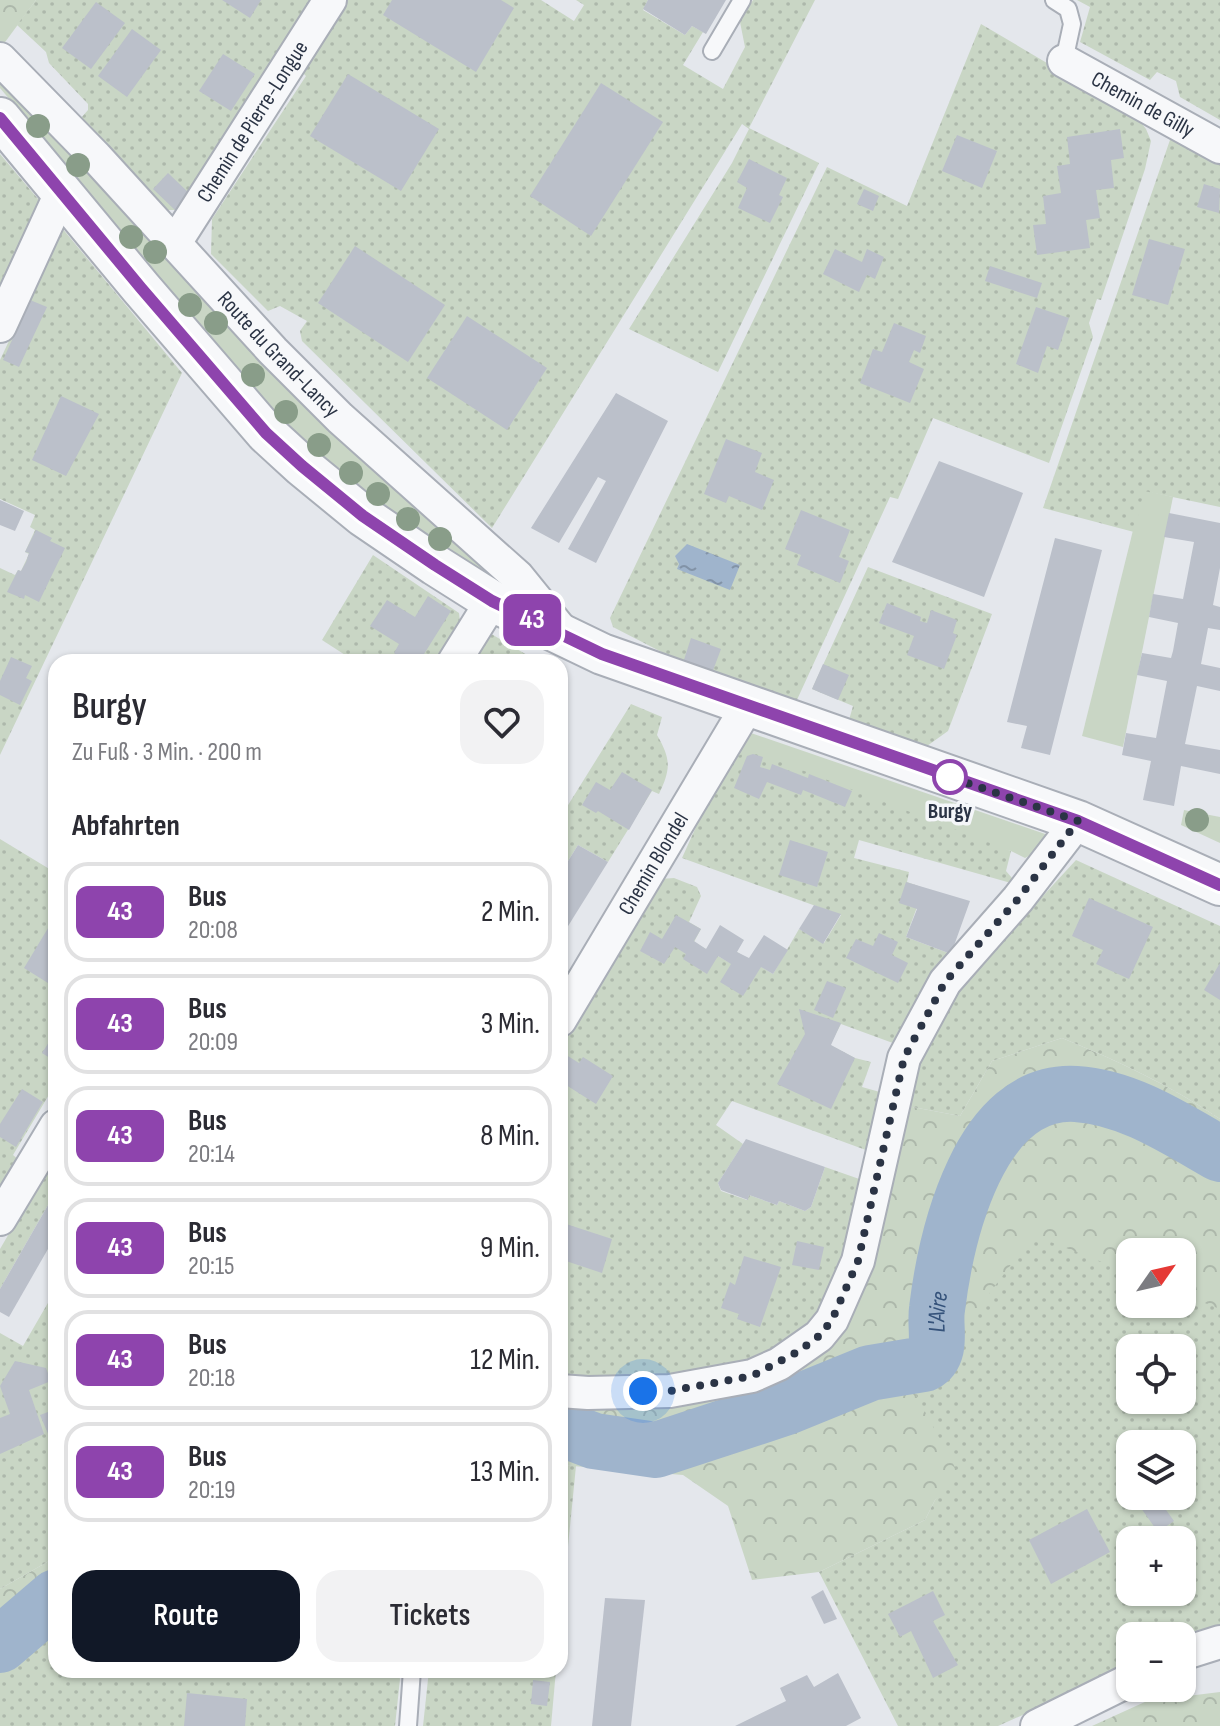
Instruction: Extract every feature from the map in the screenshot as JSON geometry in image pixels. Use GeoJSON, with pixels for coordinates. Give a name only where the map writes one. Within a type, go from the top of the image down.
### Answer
{"type":"FeatureCollection","features":[{"type":"Feature","properties":{"kind":"street","name":"Chemin de Pierre-Longue"},"geometry":{"type":"LineString","coordinates":[[175,243],[330,0]]}},
{"type":"Feature","properties":{"kind":"street","name":"Route du Grand-Lancy"},"geometry":{"type":"LineString","coordinates":[[0,59],[175,243],[246,323],[340,418],[518,577],[567,637]]}},
{"type":"Feature","properties":{"kind":"street","name":"Chemin de Gilly"},"geometry":{"type":"LineString","coordinates":[[1064,61],[1220,147]]}},
{"type":"Feature","properties":{"kind":"street","name":"Route du Grand-Lancy"},"geometry":{"type":"LineString","coordinates":[[0,118],[275,441],[363,516],[492,601],[602,654],[1078,821],[1220,885]]}},
{"type":"Feature","properties":{"kind":"street"},"geometry":{"type":"LineString","coordinates":[[0,326],[61,193]]}},
{"type":"Feature","properties":{"kind":"street"},"geometry":{"type":"LineString","coordinates":[[459,654],[492,601]]}},
{"type":"Feature","properties":{"kind":"street","name":"Chemin Blondel"},"geometry":{"type":"LineString","coordinates":[[568,1007],[747,707]]}},
{"type":"Feature","properties":{"kind":"street"},"geometry":{"type":"LineString","coordinates":[[568,1392],[670,1391],[752,1376],[779,1364],[819,1336],[832,1320],[858,1261],[904,1058],[945,982],[1018,899],[1078,821]]}},
{"type":"Feature","properties":{"kind":"street"},"geometry":{"type":"LineString","coordinates":[[0,1219],[48,1139]]}},
{"type":"Feature","properties":{"kind":"street"},"geometry":{"type":"LineString","coordinates":[[1196,1650],[1220,1642]]}},
{"type":"Feature","properties":{"kind":"street"},"geometry":{"type":"LineString","coordinates":[[1037,1726],[1116,1687]]}},
{"type":"Feature","properties":{"kind":"lane"},"geometry":{"type":"LineString","coordinates":[[712,51],[742,0]]}},
{"type":"Feature","properties":{"kind":"lane"},"geometry":{"type":"LineString","coordinates":[[1054,0],[1068,9],[1072,24],[1064,61]]}},
{"type":"Feature","properties":{"kind":"lane"},"geometry":{"type":"LineString","coordinates":[[408,1726],[411,1678]]}},
{"type":"Feature","properties":{"kind":"green space"},"geometry":{"type":"Polygon","coordinates":[[[0,0],[36,0],[0,49],[0,0]]]}},
{"type":"Feature","properties":{"kind":"green space"},"geometry":{"type":"Polygon","coordinates":[[[36,0],[314,0],[190,194],[175,210],[167,210],[81,118],[88,110],[88,104],[49,63],[46,52],[17,25],[36,0]]]}},
{"type":"Feature","properties":{"kind":"green space"},"geometry":{"type":"Polygon","coordinates":[[[342,0],[541,0],[574,21],[584,5],[576,0],[648,0],[643,10],[685,35],[692,26],[703,32],[683,65],[723,89],[745,47],[740,22],[753,0],[815,0],[749,128],[819,163],[718,372],[629,329],[732,163],[749,129],[742,124],[492,528],[302,341],[300,331],[307,321],[280,306],[268,311],[211,254],[212,219],[306,76],[299,69],[342,0]]]}},
{"type":"Feature","properties":{"kind":"green space"},"geometry":{"type":"Polygon","coordinates":[[[1077,0],[1220,0],[1220,120],[1180,97],[1176,81],[1157,72],[1150,80],[1080,42],[1090,7],[1077,0]]]}},
{"type":"Feature","properties":{"kind":"green space"},"geometry":{"type":"Polygon","coordinates":[[[981,24],[1135,115],[1151,141],[1145,169],[1101,300],[1097,299],[1089,323],[1093,337],[1049,463],[933,418],[898,499],[890,497],[796,702],[683,663],[613,627],[610,618],[827,167],[907,206],[981,24]]]}},
{"type":"Feature","properties":{"kind":"green space"},"geometry":{"type":"Polygon","coordinates":[[[0,70],[494,569],[502,586],[405,525],[324,461],[259,396],[0,88],[0,70]]]}},
{"type":"Feature","properties":{"kind":"green space"},"geometry":{"type":"Polygon","coordinates":[[[1171,137],[1220,163],[1220,507],[1144,491],[1134,532],[1043,508],[1171,137]]]}},
{"type":"Feature","properties":{"kind":"green space"},"geometry":{"type":"Polygon","coordinates":[[[0,154],[44,206],[0,303],[0,154]]]}},
{"type":"Feature","properties":{"kind":"green space"},"geometry":{"type":"Polygon","coordinates":[[[62,228],[182,373],[0,755],[0,568],[15,575],[18,570],[21,571],[35,530],[30,527],[35,515],[0,499],[0,360],[62,228]]]}},
{"type":"Feature","properties":{"kind":"green space"},"geometry":{"type":"Polygon","coordinates":[[[1143,490],[1173,497],[1123,747],[1082,736],[1143,490]]]}},
{"type":"Feature","properties":{"kind":"green space"},"geometry":{"type":"Polygon","coordinates":[[[373,555],[459,613],[461,631],[445,654],[344,654],[322,640],[373,555]]]}},
{"type":"Feature","properties":{"kind":"green space"},"geometry":{"type":"Polygon","coordinates":[[[868,567],[992,614],[948,731],[927,746],[849,720],[853,706],[812,689],[868,567]]]}},
{"type":"Feature","properties":{"kind":"green space"},"geometry":{"type":"Polygon","coordinates":[[[488,632],[525,654],[473,654],[488,632]]]}},
{"type":"Feature","properties":{"kind":"green space"},"geometry":{"type":"Polygon","coordinates":[[[631,704],[662,717],[657,735],[668,764],[663,785],[659,794],[652,791],[608,862],[578,845],[568,861],[568,805],[631,704]]]}},
{"type":"Feature","properties":{"kind":"green space"},"geometry":{"type":"Polygon","coordinates":[[[748,732],[1051,836],[1040,850],[1025,858],[1011,851],[711,781],[748,732]]]}},
{"type":"Feature","properties":{"kind":"green space"},"geometry":{"type":"Polygon","coordinates":[[[750,750],[1011,851],[1006,871],[1018,885],[859,840],[854,858],[909,872],[907,882],[924,888],[906,937],[951,954],[901,1046],[841,1024],[830,1045],[855,1058],[871,1062],[862,1087],[887,1094],[874,1153],[732,1101],[716,1125],[743,1144],[718,1183],[721,1191],[747,1200],[749,1195],[777,1205],[779,1201],[805,1211],[811,1207],[825,1167],[865,1181],[848,1248],[817,1324],[778,1351],[722,1370],[607,1384],[568,1381],[568,1029],[660,879],[674,878],[697,887],[701,896],[689,922],[701,929],[694,942],[730,963],[737,952],[773,974],[799,929],[824,943],[841,915],[682,858],[709,798],[732,759],[750,750]]]}},
{"type":"Feature","properties":{"kind":"green space"},"geometry":{"type":"Polygon","coordinates":[[[1184,810],[1220,817],[1220,843],[1181,825],[1184,810]]]}},
{"type":"Feature","properties":{"kind":"green space"},"geometry":{"type":"Polygon","coordinates":[[[0,839],[48,868],[48,1096],[13,1155],[19,1160],[0,1190],[0,839]]]}},
{"type":"Feature","properties":{"kind":"green space"},"geometry":{"type":"Polygon","coordinates":[[[1076,860],[1220,926],[1220,1119],[1143,1074],[1062,1038],[992,1061],[960,1116],[902,1105],[915,1051],[952,995],[1076,860]]]}},
{"type":"Feature","properties":{"kind":"green space"},"geometry":{"type":"Polygon","coordinates":[[[1062,1038],[1143,1074],[1220,1119],[1220,1319],[1196,1315],[1196,1238],[1116,1238],[1116,1302],[1094,1299],[1034,1412],[935,1500],[925,1520],[819,1572],[752,1580],[728,1506],[683,1475],[568,1466],[568,1394],[748,1383],[902,1105],[960,1116],[992,1061],[1062,1038]]]}},
{"type":"Feature","properties":{"kind":"green space"},"geometry":{"type":"Polygon","coordinates":[[[48,1167],[48,1205],[0,1289],[0,1249],[48,1167]]]}},
{"type":"Feature","properties":{"kind":"green space"},"geometry":{"type":"Polygon","coordinates":[[[1033,1235],[1116,1268],[1116,1318],[1196,1318],[1196,1300],[1220,1309],[1220,1625],[1196,1636],[1196,1622],[1116,1622],[1116,1673],[998,1726],[898,1726],[819,1572],[925,1520],[935,1500],[958,1473],[915,1393],[1033,1235]]]}},
{"type":"Feature","properties":{"kind":"green space"},"geometry":{"type":"Polygon","coordinates":[[[48,1303],[48,1562],[0,1589],[0,1333],[23,1346],[48,1303]]]}},
{"type":"Feature","properties":{"kind":"green space"},"geometry":{"type":"Polygon","coordinates":[[[568,1466],[576,1466],[568,1546],[568,1466]]]}},
{"type":"Feature","properties":{"kind":"green space"},"geometry":{"type":"Polygon","coordinates":[[[48,1562],[48,1626],[0,1663],[0,1589],[48,1562]]]}},
{"type":"Feature","properties":{"kind":"green space"},"geometry":{"type":"Polygon","coordinates":[[[48,1618],[48,1678],[400,1679],[395,1726],[0,1726],[0,1663],[48,1618]]]}},
{"type":"Feature","properties":{"kind":"green space"},"geometry":{"type":"Polygon","coordinates":[[[428,1678],[555,1678],[551,1726],[423,1726],[428,1678]]]}},
{"type":"Feature","properties":{"kind":"green space"},"geometry":{"type":"Polygon","coordinates":[[[1220,1692],[1220,1726],[1092,1726],[1145,1702],[1196,1702],[1196,1695],[1220,1692]]]}},
{"type":"Feature","properties":{"kind":"water"},"geometry":{"type":"Polygon","coordinates":[[[687,544],[740,565],[730,590],[677,569],[679,564],[675,556],[687,544]]]}},
{"type":"Feature","properties":{"kind":"building"},"geometry":{"type":"Polygon","coordinates":[[[222,0],[261,0],[250,18],[222,0]]]}},
{"type":"Feature","properties":{"kind":"building"},"geometry":{"type":"Polygon","coordinates":[[[392,0],[501,0],[514,8],[476,72],[383,15],[392,0]]]}},
{"type":"Feature","properties":{"kind":"building"},"geometry":{"type":"Polygon","coordinates":[[[648,0],[726,0],[706,34],[692,26],[685,35],[643,9],[648,0]]]}},
{"type":"Feature","properties":{"kind":"building"},"geometry":{"type":"Polygon","coordinates":[[[96,2],[125,23],[91,69],[62,48],[96,2]]]}},
{"type":"Feature","properties":{"kind":"building"},"geometry":{"type":"Polygon","coordinates":[[[132,29],[161,50],[127,97],[98,76],[132,29]]]}},
{"type":"Feature","properties":{"kind":"building"},"geometry":{"type":"Polygon","coordinates":[[[223,54],[255,74],[231,111],[199,91],[223,54]]]}},
{"type":"Feature","properties":{"kind":"building"},"geometry":{"type":"Polygon","coordinates":[[[348,74],[439,129],[401,191],[310,136],[348,74]]]}},
{"type":"Feature","properties":{"kind":"building"},"geometry":{"type":"Polygon","coordinates":[[[601,83],[663,122],[591,236],[530,196],[601,83]]]}},
{"type":"Feature","properties":{"kind":"building"},"geometry":{"type":"Polygon","coordinates":[[[1120,129],[1124,158],[1111,160],[1114,188],[1096,190],[1100,218],[1086,220],[1090,248],[1037,255],[1033,225],[1046,224],[1043,196],[1061,193],[1057,166],[1070,164],[1067,137],[1120,129]]]}},
{"type":"Feature","properties":{"kind":"building"},"geometry":{"type":"Polygon","coordinates":[[[957,135],[997,151],[982,188],[942,171],[957,135]]]}},
{"type":"Feature","properties":{"kind":"building"},"geometry":{"type":"Polygon","coordinates":[[[749,159],[787,178],[779,195],[783,197],[770,223],[738,208],[747,188],[737,182],[749,159]]]}},
{"type":"Feature","properties":{"kind":"building"},"geometry":{"type":"Polygon","coordinates":[[[168,173],[190,194],[175,210],[153,189],[168,173]]]}},
{"type":"Feature","properties":{"kind":"building"},"geometry":{"type":"Polygon","coordinates":[[[1204,184],[1220,189],[1219,213],[1197,207],[1204,184]]]}},
{"type":"Feature","properties":{"kind":"building"},"geometry":{"type":"Polygon","coordinates":[[[864,189],[879,196],[873,211],[857,204],[864,189]]]}},
{"type":"Feature","properties":{"kind":"building"},"geometry":{"type":"Polygon","coordinates":[[[1149,239],[1185,249],[1168,305],[1132,295],[1149,239]]]}},
{"type":"Feature","properties":{"kind":"building"},"geometry":{"type":"Polygon","coordinates":[[[355,246],[445,305],[408,362],[318,303],[355,246]]]}},
{"type":"Feature","properties":{"kind":"building"},"geometry":{"type":"Polygon","coordinates":[[[835,249],[862,262],[867,249],[884,257],[875,279],[867,275],[859,292],[823,274],[835,249]]]}},
{"type":"Feature","properties":{"kind":"building"},"geometry":{"type":"Polygon","coordinates":[[[990,266],[1042,283],[1037,298],[985,281],[990,266]]]}},
{"type":"Feature","properties":{"kind":"building"},"geometry":{"type":"Polygon","coordinates":[[[30,300],[47,307],[19,367],[3,360],[30,300]]]}},
{"type":"Feature","properties":{"kind":"building"},"geometry":{"type":"Polygon","coordinates":[[[1036,307],[1069,318],[1058,350],[1047,346],[1038,373],[1016,364],[1036,307]]]}},
{"type":"Feature","properties":{"kind":"building"},"geometry":{"type":"Polygon","coordinates":[[[467,316],[547,368],[507,430],[427,378],[467,316]]]}},
{"type":"Feature","properties":{"kind":"building"},"geometry":{"type":"Polygon","coordinates":[[[894,323],[926,336],[920,353],[914,350],[909,362],[924,369],[910,403],[860,383],[873,349],[882,352],[894,323]]]}},
{"type":"Feature","properties":{"kind":"building"},"geometry":{"type":"Polygon","coordinates":[[[616,393],[668,421],[596,563],[568,549],[606,481],[598,477],[559,543],[531,528],[616,393]]]}},
{"type":"Feature","properties":{"kind":"building"},"geometry":{"type":"Polygon","coordinates":[[[61,396],[99,414],[66,476],[32,460],[61,396]]]}},
{"type":"Feature","properties":{"kind":"building"},"geometry":{"type":"Polygon","coordinates":[[[726,439],[762,453],[755,472],[774,480],[762,510],[729,496],[726,503],[704,494],[726,439]]]}},
{"type":"Feature","properties":{"kind":"building"},"geometry":{"type":"Polygon","coordinates":[[[939,461],[1023,493],[984,597],[892,562],[939,461]]]}},
{"type":"Feature","properties":{"kind":"building"},"geometry":{"type":"Polygon","coordinates":[[[0,500],[24,511],[15,531],[0,525],[0,500]]]}},
{"type":"Feature","properties":{"kind":"building"},"geometry":{"type":"Polygon","coordinates":[[[801,510],[850,530],[839,557],[849,561],[840,583],[797,565],[801,555],[785,549],[801,510]]]}},
{"type":"Feature","properties":{"kind":"building"},"geometry":{"type":"Polygon","coordinates":[[[1169,513],[1220,523],[1220,568],[1213,605],[1220,607],[1220,630],[1208,628],[1201,664],[1220,668],[1220,691],[1197,686],[1185,744],[1220,750],[1220,774],[1181,766],[1174,806],[1143,800],[1151,761],[1122,755],[1126,733],[1156,738],[1167,681],[1137,675],[1142,653],[1171,658],[1173,651],[1178,623],[1149,617],[1153,594],[1183,599],[1194,542],[1164,537],[1169,513]]]}},
{"type":"Feature","properties":{"kind":"building"},"geometry":{"type":"Polygon","coordinates":[[[36,530],[65,548],[39,602],[25,595],[24,599],[7,592],[18,570],[21,571],[26,562],[29,553],[25,552],[36,530]]]}},
{"type":"Feature","properties":{"kind":"building"},"geometry":{"type":"Polygon","coordinates":[[[1055,538],[1102,550],[1050,755],[1021,748],[1027,726],[1007,722],[1055,538]]]}},
{"type":"Feature","properties":{"kind":"building"},"geometry":{"type":"Polygon","coordinates":[[[428,596],[451,611],[424,654],[396,654],[399,644],[370,626],[387,600],[415,617],[428,596]]]}},
{"type":"Feature","properties":{"kind":"building"},"geometry":{"type":"Polygon","coordinates":[[[887,603],[921,617],[920,621],[927,623],[931,610],[957,620],[953,633],[957,635],[944,669],[907,655],[914,636],[879,623],[887,603]]]}},
{"type":"Feature","properties":{"kind":"building"},"geometry":{"type":"Polygon","coordinates":[[[691,638],[721,649],[712,673],[683,663],[691,638]]]}},
{"type":"Feature","properties":{"kind":"building"},"geometry":{"type":"Polygon","coordinates":[[[11,657],[32,666],[26,678],[32,681],[20,705],[0,695],[0,681],[11,657]]]}},
{"type":"Feature","properties":{"kind":"building"},"geometry":{"type":"Polygon","coordinates":[[[823,664],[849,675],[838,700],[812,689],[823,664]]]}},
{"type":"Feature","properties":{"kind":"building"},"geometry":{"type":"Polygon","coordinates":[[[747,756],[763,757],[760,767],[770,770],[772,764],[852,791],[845,807],[803,790],[801,795],[767,782],[759,799],[734,788],[747,756]]]}},
{"type":"Feature","properties":{"kind":"building"},"geometry":{"type":"Polygon","coordinates":[[[622,772],[652,790],[629,830],[582,805],[596,782],[610,790],[622,772]]]}},
{"type":"Feature","properties":{"kind":"building"},"geometry":{"type":"Polygon","coordinates":[[[790,840],[828,852],[817,887],[779,875],[790,840]]]}},
{"type":"Feature","properties":{"kind":"building"},"geometry":{"type":"Polygon","coordinates":[[[578,845],[608,862],[568,926],[568,861],[578,845]]]}},
{"type":"Feature","properties":{"kind":"building"},"geometry":{"type":"Polygon","coordinates":[[[906,882],[970,901],[951,954],[906,937],[917,909],[899,903],[906,882]]]}},
{"type":"Feature","properties":{"kind":"building"},"geometry":{"type":"Polygon","coordinates":[[[1089,898],[1153,927],[1129,979],[1096,964],[1103,950],[1072,936],[1089,898]]]}},
{"type":"Feature","properties":{"kind":"building"},"geometry":{"type":"Polygon","coordinates":[[[814,905],[841,914],[823,944],[799,929],[814,905]]]}},
{"type":"Feature","properties":{"kind":"building"},"geometry":{"type":"Polygon","coordinates":[[[676,915],[701,929],[694,941],[706,949],[720,925],[744,940],[737,952],[749,958],[764,935],[788,950],[773,974],[761,967],[743,996],[720,982],[731,964],[718,956],[707,974],[683,959],[686,954],[675,947],[664,964],[640,951],[650,932],[662,939],[676,915]]]}},
{"type":"Feature","properties":{"kind":"building"},"geometry":{"type":"Polygon","coordinates":[[[48,928],[48,983],[24,968],[48,928]]]}},
{"type":"Feature","properties":{"kind":"building"},"geometry":{"type":"Polygon","coordinates":[[[879,933],[898,942],[892,955],[908,963],[898,983],[846,958],[856,939],[873,946],[879,933]]]}},
{"type":"Feature","properties":{"kind":"building"},"geometry":{"type":"Polygon","coordinates":[[[1220,963],[1220,1000],[1204,990],[1220,963]]]}},
{"type":"Feature","properties":{"kind":"building"},"geometry":{"type":"Polygon","coordinates":[[[827,981],[846,988],[833,1018],[814,1010],[827,981]]]}},
{"type":"Feature","properties":{"kind":"building"},"geometry":{"type":"Polygon","coordinates":[[[799,1009],[841,1023],[831,1045],[855,1058],[831,1109],[777,1084],[805,1034],[799,1009]]]}},
{"type":"Feature","properties":{"kind":"building"},"geometry":{"type":"Polygon","coordinates":[[[568,1056],[579,1063],[583,1057],[613,1076],[596,1104],[568,1086],[568,1056]]]}},
{"type":"Feature","properties":{"kind":"building"},"geometry":{"type":"Polygon","coordinates":[[[22,1089],[43,1102],[16,1147],[0,1137],[0,1124],[22,1089]]]}},
{"type":"Feature","properties":{"kind":"building"},"geometry":{"type":"Polygon","coordinates":[[[746,1139],[825,1167],[811,1207],[805,1211],[779,1201],[777,1205],[749,1195],[748,1200],[721,1190],[718,1183],[746,1139]]]}},
{"type":"Feature","properties":{"kind":"building"},"geometry":{"type":"Polygon","coordinates":[[[48,1205],[48,1249],[9,1317],[0,1312],[0,1289],[48,1205]]]}},
{"type":"Feature","properties":{"kind":"building"},"geometry":{"type":"Polygon","coordinates":[[[568,1225],[612,1239],[602,1273],[568,1262],[568,1225]]]}},
{"type":"Feature","properties":{"kind":"building"},"geometry":{"type":"Polygon","coordinates":[[[797,1241],[824,1247],[819,1270],[792,1265],[797,1241]]]}},
{"type":"Feature","properties":{"kind":"building"},"geometry":{"type":"Polygon","coordinates":[[[744,1256],[781,1267],[760,1327],[737,1319],[739,1314],[721,1308],[730,1282],[735,1285],[744,1256]]]}},
{"type":"Feature","properties":{"kind":"building"},"geometry":{"type":"Polygon","coordinates":[[[15,1361],[46,1368],[48,1373],[48,1382],[29,1390],[44,1434],[0,1454],[0,1418],[10,1414],[0,1386],[15,1361]]]}},
{"type":"Feature","properties":{"kind":"building"},"geometry":{"type":"Polygon","coordinates":[[[48,1412],[48,1434],[40,1415],[48,1412]]]}},
{"type":"Feature","properties":{"kind":"building"},"geometry":{"type":"Polygon","coordinates":[[[1087,1509],[1110,1552],[1051,1584],[1029,1540],[1087,1509]]]}},
{"type":"Feature","properties":{"kind":"building"},"geometry":{"type":"Polygon","coordinates":[[[1142,1510],[1166,1510],[1174,1521],[1167,1526],[1154,1526],[1142,1510]]]}},
{"type":"Feature","properties":{"kind":"building"},"geometry":{"type":"Polygon","coordinates":[[[823,1590],[837,1619],[824,1624],[811,1597],[823,1590]]]}},
{"type":"Feature","properties":{"kind":"building"},"geometry":{"type":"Polygon","coordinates":[[[933,1591],[945,1615],[933,1621],[958,1665],[933,1678],[911,1631],[900,1637],[888,1614],[933,1591]]]}},
{"type":"Feature","properties":{"kind":"building"},"geometry":{"type":"Polygon","coordinates":[[[605,1598],[645,1600],[631,1726],[592,1726],[605,1598]]]}},
{"type":"Feature","properties":{"kind":"building"},"geometry":{"type":"Polygon","coordinates":[[[838,1673],[861,1718],[846,1726],[735,1726],[786,1701],[780,1688],[807,1675],[814,1687],[838,1673]]]}},
{"type":"Feature","properties":{"kind":"building"},"geometry":{"type":"Polygon","coordinates":[[[533,1680],[550,1682],[547,1706],[531,1704],[533,1680]]]}},
{"type":"Feature","properties":{"kind":"building"},"geometry":{"type":"Polygon","coordinates":[[[187,1693],[247,1699],[245,1726],[184,1726],[187,1693]]]}},
{"type":"Feature","properties":{"kind":"waterway","name":"L'Aire"},"geometry":{"type":"LineString","coordinates":[[568,1431],[594,1441],[656,1450],[784,1408],[870,1373],[924,1364],[936,1347],[937,1309],[949,1244],[959,1207],[974,1172],[992,1140],[1015,1115],[1043,1099],[1076,1094],[1114,1101],[1151,1116],[1220,1154]]}},
{"type":"Feature","properties":{"kind":"waterway","name":"L'Aire"},"geometry":{"type":"LineString","coordinates":[[0,1645],[48,1604]]}},
{"type":"Feature","properties":{"kind":"bus line","name":"43"},"geometry":{"type":"LineString","coordinates":[[0,118],[266,433],[363,516],[492,601],[602,654],[1078,821],[1220,885]]}},
{"type":"Feature","properties":{"kind":"place","name":"Burgy"},"geometry":{"type":"Point","coordinates":[950,777]}},
{"type":"Feature","properties":{"kind":"route"},"geometry":{"type":"LineString","coordinates":[[643,1391],[670,1391],[752,1376],[799,1351],[819,1336],[832,1320],[858,1261],[904,1058],[945,982],[1018,899],[1078,821],[950,777]]}}]}
